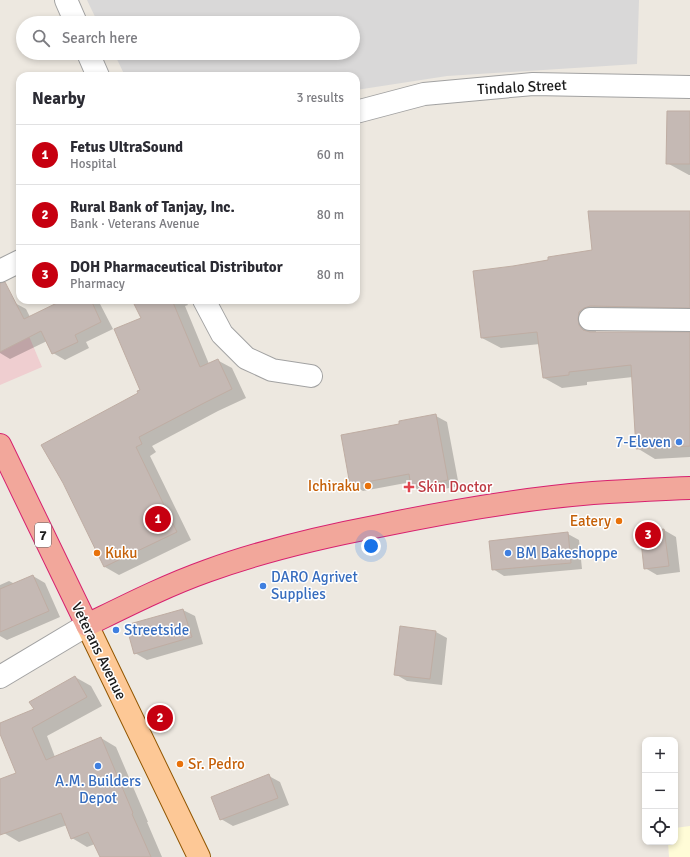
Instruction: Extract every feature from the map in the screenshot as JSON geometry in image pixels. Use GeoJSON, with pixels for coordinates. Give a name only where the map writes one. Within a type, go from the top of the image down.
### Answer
{"type":"FeatureCollection","features":[{"type":"Feature","properties":{"kind":"highway","name":"Veterans Avenue"},"geometry":{"type":"LineString","coordinates":[[0,445],[87,625]]}},
{"type":"Feature","properties":{"kind":"highway"},"geometry":{"type":"LineString","coordinates":[[87,625],[157,591],[207,571],[266,552],[344,532],[427,516],[509,503],[593,493],[690,488]]}},
{"type":"Feature","properties":{"kind":"main road","name":"Veterans Avenue"},"geometry":{"type":"LineString","coordinates":[[87,625],[199,857]]}},
{"type":"Feature","properties":{"kind":"street"},"geometry":{"type":"LineString","coordinates":[[66,0],[73,16]]}},
{"type":"Feature","properties":{"kind":"street"},"geometry":{"type":"LineString","coordinates":[[91,60],[96,72]]}},
{"type":"Feature","properties":{"kind":"street","name":"Tindalo Street"},"geometry":{"type":"LineString","coordinates":[[360,111],[424,94],[533,84],[690,87]]}},
{"type":"Feature","properties":{"kind":"street"},"geometry":{"type":"LineString","coordinates":[[0,271],[16,263]]}},
{"type":"Feature","properties":{"kind":"street"},"geometry":{"type":"LineString","coordinates":[[206,304],[222,334],[246,358],[272,370],[311,376]]}},
{"type":"Feature","properties":{"kind":"street"},"geometry":{"type":"LineString","coordinates":[[590,319],[690,320]]}},
{"type":"Feature","properties":{"kind":"street"},"geometry":{"type":"LineString","coordinates":[[0,677],[87,625]]}},
{"type":"Feature","properties":{"kind":"shaded area"},"geometry":{"type":"Polygon","coordinates":[[[87,0],[639,0],[637,64],[447,76],[360,89],[360,72],[123,72],[117,60],[360,60],[360,16],[95,16],[87,0]]]}},
{"type":"Feature","properties":{"kind":"shaded area"},"geometry":{"type":"Polygon","coordinates":[[[13,298],[42,367],[0,385],[0,304],[13,298]]]}},
{"type":"Feature","properties":{"kind":"shaded area"},"geometry":{"type":"Polygon","coordinates":[[[690,826],[690,857],[669,857],[668,845],[678,845],[678,828],[690,826]]]}},
{"type":"Feature","properties":{"kind":"building"},"geometry":{"type":"Polygon","coordinates":[[[667,111],[690,111],[690,164],[666,164],[667,111]]]}},
{"type":"Feature","properties":{"kind":"building"},"geometry":{"type":"Polygon","coordinates":[[[588,211],[690,211],[690,308],[590,306],[579,312],[578,319],[579,325],[583,330],[590,332],[690,332],[690,446],[636,449],[631,365],[569,372],[569,375],[543,378],[537,332],[481,338],[473,271],[548,260],[548,257],[592,250],[588,211]]]}},
{"type":"Feature","properties":{"kind":"building"},"geometry":{"type":"Polygon","coordinates":[[[5,282],[24,319],[55,304],[93,304],[101,322],[75,335],[78,342],[52,354],[41,331],[0,352],[0,283],[5,282]]]}},
{"type":"Feature","properties":{"kind":"building"},"geometry":{"type":"Polygon","coordinates":[[[134,304],[174,304],[200,367],[218,359],[232,389],[139,437],[142,444],[136,447],[177,532],[104,567],[63,483],[41,445],[138,393],[137,391],[140,390],[114,329],[141,318],[134,304]]]}},
{"type":"Feature","properties":{"kind":"building"},"geometry":{"type":"Polygon","coordinates":[[[436,414],[448,480],[411,487],[409,474],[350,485],[341,435],[399,424],[399,421],[436,414]]]}},
{"type":"Feature","properties":{"kind":"building"},"geometry":{"type":"Polygon","coordinates":[[[664,529],[669,566],[644,569],[640,532],[664,529]]]}},
{"type":"Feature","properties":{"kind":"building"},"geometry":{"type":"Polygon","coordinates":[[[568,532],[571,563],[492,570],[489,541],[568,532]]]}},
{"type":"Feature","properties":{"kind":"building"},"geometry":{"type":"Polygon","coordinates":[[[33,575],[49,611],[0,632],[0,589],[33,575]]]}},
{"type":"Feature","properties":{"kind":"building"},"geometry":{"type":"Polygon","coordinates":[[[183,609],[192,637],[134,654],[126,625],[183,609]]]}},
{"type":"Feature","properties":{"kind":"building"},"geometry":{"type":"Polygon","coordinates":[[[400,626],[436,631],[430,679],[394,675],[400,626]]]}},
{"type":"Feature","properties":{"kind":"building"},"geometry":{"type":"Polygon","coordinates":[[[75,676],[87,697],[32,728],[46,760],[101,737],[151,857],[100,857],[88,832],[71,839],[61,813],[0,835],[0,779],[16,773],[0,734],[0,723],[34,709],[29,702],[75,676]]]}},
{"type":"Feature","properties":{"kind":"building"},"geometry":{"type":"Polygon","coordinates":[[[269,774],[278,798],[220,820],[211,797],[269,774]]]}},
{"type":"Feature","properties":{"kind":"place","name":"7-Eleven"},"geometry":{"type":"Point","coordinates":[679,442]}},
{"type":"Feature","properties":{"kind":"place","name":"Ichiraku"},"geometry":{"type":"Point","coordinates":[368,486]}},
{"type":"Feature","properties":{"kind":"place","name":"Skin Doctor"},"geometry":{"type":"Point","coordinates":[409,487]}},
{"type":"Feature","properties":{"kind":"place","name":"Fetus UltraSound"},"geometry":{"type":"Point","coordinates":[158,519]}},
{"type":"Feature","properties":{"kind":"place","name":"Eatery"},"geometry":{"type":"Point","coordinates":[619,521]}},
{"type":"Feature","properties":{"kind":"place","name":"DOH Pharmaceutical Distributor"},"geometry":{"type":"Point","coordinates":[648,535]}},
{"type":"Feature","properties":{"kind":"place","name":"Kuku"},"geometry":{"type":"Point","coordinates":[97,553]}},
{"type":"Feature","properties":{"kind":"place","name":"BM Bakeshoppe"},"geometry":{"type":"Point","coordinates":[508,553]}},
{"type":"Feature","properties":{"kind":"place","name":"DARO Agrivet Supplies"},"geometry":{"type":"Point","coordinates":[263,586]}},
{"type":"Feature","properties":{"kind":"place","name":"Streetside"},"geometry":{"type":"Point","coordinates":[116,630]}},
{"type":"Feature","properties":{"kind":"place","name":"Rural Bank of Tanjay, Inc."},"geometry":{"type":"Point","coordinates":[160,718]}},
{"type":"Feature","properties":{"kind":"place","name":"Sr. Pedro"},"geometry":{"type":"Point","coordinates":[180,764]}},
{"type":"Feature","properties":{"kind":"place","name":"A.M. Builders Depot"},"geometry":{"type":"Point","coordinates":[98,766]}}]}
